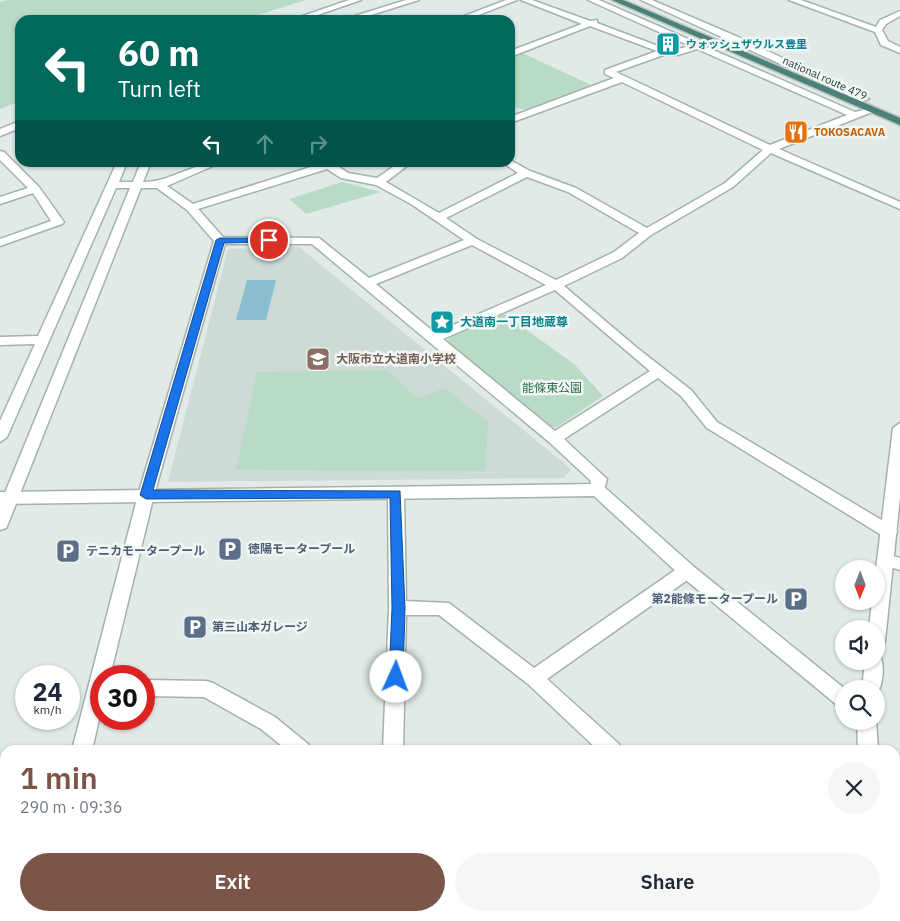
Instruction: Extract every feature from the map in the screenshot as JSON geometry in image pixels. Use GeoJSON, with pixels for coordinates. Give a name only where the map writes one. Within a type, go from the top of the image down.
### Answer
{"type":"FeatureCollection","features":[{"type":"Feature","properties":{"kind":"highway","name":"national route 479"},"geometry":{"type":"LineString","coordinates":[[616,0],[900,122]]}},
{"type":"Feature","properties":{"kind":"highway","name":"national route 479"},"geometry":{"type":"LineString","coordinates":[[632,0],[900,114]]}},
{"type":"Feature","properties":{"kind":"street"},"geometry":{"type":"LineString","coordinates":[[310,15],[357,0]]}},
{"type":"Feature","properties":{"kind":"street"},"geometry":{"type":"LineString","coordinates":[[363,15],[415,0]]}},
{"type":"Feature","properties":{"kind":"street"},"geometry":{"type":"LineString","coordinates":[[472,15],[513,0]]}},
{"type":"Feature","properties":{"kind":"street"},"geometry":{"type":"LineString","coordinates":[[524,0],[665,51],[678,52],[700,46]]}},
{"type":"Feature","properties":{"kind":"street"},"geometry":{"type":"LineString","coordinates":[[592,0],[854,115]]}},
{"type":"Feature","properties":{"kind":"street"},"geometry":{"type":"LineString","coordinates":[[645,0],[735,38],[864,99]]}},
{"type":"Feature","properties":{"kind":"street"},"geometry":{"type":"LineString","coordinates":[[793,0],[878,30],[884,43],[900,50]]}},
{"type":"Feature","properties":{"kind":"street"},"geometry":{"type":"LineString","coordinates":[[515,52],[618,12]]}},
{"type":"Feature","properties":{"kind":"street"},"geometry":{"type":"LineString","coordinates":[[878,30],[883,22],[900,13]]}},
{"type":"Feature","properties":{"kind":"street"},"geometry":{"type":"LineString","coordinates":[[665,51],[608,72],[770,149],[900,206]]}},
{"type":"Feature","properties":{"kind":"street"},"geometry":{"type":"LineString","coordinates":[[515,118],[621,79]]}},
{"type":"Feature","properties":{"kind":"street"},"geometry":{"type":"LineString","coordinates":[[434,338],[556,285],[618,255],[647,233],[728,185],[770,149],[869,110]]}},
{"type":"Feature","properties":{"kind":"street"},"geometry":{"type":"LineString","coordinates":[[515,113],[521,116]]}},
{"type":"Feature","properties":{"kind":"street"},"geometry":{"type":"LineString","coordinates":[[0,133],[15,126]]}},
{"type":"Feature","properties":{"kind":"street"},"geometry":{"type":"LineString","coordinates":[[0,154],[35,189],[58,222],[0,243]]}},
{"type":"Feature","properties":{"kind":"street"},"geometry":{"type":"LineString","coordinates":[[0,437],[120,167]]}},
{"type":"Feature","properties":{"kind":"street"},"geometry":{"type":"LineString","coordinates":[[0,524],[5,498],[144,167]]}},
{"type":"Feature","properties":{"kind":"street"},"geometry":{"type":"LineString","coordinates":[[112,185],[159,185],[204,167]]}},
{"type":"Feature","properties":{"kind":"street"},"geometry":{"type":"LineString","coordinates":[[191,208],[318,167]]}},
{"type":"Feature","properties":{"kind":"street"},"geometry":{"type":"LineString","coordinates":[[332,167],[345,176],[379,182],[415,202],[473,241],[556,285],[631,350],[686,393],[712,425],[889,532]]}},
{"type":"Feature","properties":{"kind":"street"},"geometry":{"type":"LineString","coordinates":[[379,182],[400,167]]}},
{"type":"Feature","properties":{"kind":"street"},"geometry":{"type":"LineString","coordinates":[[515,167],[526,173],[572,190],[647,233]]}},
{"type":"Feature","properties":{"kind":"street"},"geometry":{"type":"LineString","coordinates":[[437,218],[526,173]]}},
{"type":"Feature","properties":{"kind":"street"},"geometry":{"type":"LineString","coordinates":[[159,185],[191,208],[220,240],[315,240],[554,438],[600,479],[598,490]]}},
{"type":"Feature","properties":{"kind":"street"},"geometry":{"type":"LineString","coordinates":[[0,201],[35,189]]}},
{"type":"Feature","properties":{"kind":"street"},"geometry":{"type":"LineString","coordinates":[[105,665],[146,495],[220,240]]}},
{"type":"Feature","properties":{"kind":"street"},"geometry":{"type":"LineString","coordinates":[[368,283],[473,241]]}},
{"type":"Feature","properties":{"kind":"street"},"geometry":{"type":"LineString","coordinates":[[0,341],[42,340]]}},
{"type":"Feature","properties":{"kind":"street"},"geometry":{"type":"LineString","coordinates":[[554,438],[660,371]]}},
{"type":"Feature","properties":{"kind":"street"},"geometry":{"type":"LineString","coordinates":[[881,620],[893,562],[889,532],[900,428]]}},
{"type":"Feature","properties":{"kind":"street"},"geometry":{"type":"LineString","coordinates":[[5,498],[598,490],[688,571],[835,692]]}},
{"type":"Feature","properties":{"kind":"street"},"geometry":{"type":"LineString","coordinates":[[393,745],[398,608],[396,494]]}},
{"type":"Feature","properties":{"kind":"street"},"geometry":{"type":"LineString","coordinates":[[534,678],[688,571]]}},
{"type":"Feature","properties":{"kind":"street"},"geometry":{"type":"LineString","coordinates":[[398,608],[443,608],[534,678],[607,745]]}},
{"type":"Feature","properties":{"kind":"street"},"geometry":{"type":"LineString","coordinates":[[155,688],[206,689],[268,723],[295,745]]}},
{"type":"Feature","properties":{"kind":"street"},"geometry":{"type":"LineString","coordinates":[[83,745],[90,722]]}},
{"type":"Feature","properties":{"kind":"street"},"geometry":{"type":"LineString","coordinates":[[867,730],[868,745]]}},
{"type":"Feature","properties":{"kind":"shaded area","name":"大阪市立大道南小学校"},"geometry":{"type":"Polygon","coordinates":[[[299,247],[571,469],[564,478],[168,482],[228,249],[299,247]]]}},
{"type":"Feature","properties":{"kind":"green space"},"geometry":{"type":"Polygon","coordinates":[[[8,0],[306,0],[257,15],[15,15],[15,103],[0,109],[0,2],[8,0]]]}},
{"type":"Feature","properties":{"kind":"green space"},"geometry":{"type":"Polygon","coordinates":[[[520,52],[591,85],[526,110],[515,107],[515,54],[520,52]]]}},
{"type":"Feature","properties":{"kind":"green space"},"geometry":{"type":"Polygon","coordinates":[[[342,182],[381,192],[306,214],[289,199],[342,182]]]}},
{"type":"Feature","properties":{"kind":"green space","name":"能條東公園"},"geometry":{"type":"Polygon","coordinates":[[[504,314],[574,364],[603,396],[557,427],[549,427],[447,343],[450,336],[504,314]]]}},
{"type":"Feature","properties":{"kind":"green space"},"geometry":{"type":"Polygon","coordinates":[[[387,370],[418,399],[445,388],[488,422],[485,471],[236,470],[257,372],[387,370]]]}},
{"type":"Feature","properties":{"kind":"water"},"geometry":{"type":"Polygon","coordinates":[[[247,280],[276,280],[266,320],[236,320],[247,280]]]}},
{"type":"Feature","properties":{"kind":"place","name":"ウォッシュザウルス豊里"},"geometry":{"type":"Point","coordinates":[668,44]}},
{"type":"Feature","properties":{"kind":"place","name":"TOKOSACAVA"},"geometry":{"type":"Point","coordinates":[796,132]}},
{"type":"Feature","properties":{"kind":"place","name":"大道南一丁目地蔵尊"},"geometry":{"type":"Point","coordinates":[442,322]}},
{"type":"Feature","properties":{"kind":"place","name":"大阪市立大道南小学校"},"geometry":{"type":"Point","coordinates":[318,359]}},
{"type":"Feature","properties":{"kind":"place","name":"徳陽モータープール"},"geometry":{"type":"Point","coordinates":[230,549]}},
{"type":"Feature","properties":{"kind":"place","name":"テニカモータープール"},"geometry":{"type":"Point","coordinates":[68,551]}},
{"type":"Feature","properties":{"kind":"place","name":"第2能條モータープール"},"geometry":{"type":"Point","coordinates":[796,599]}},
{"type":"Feature","properties":{"kind":"place","name":"第三山本ガレージ"},"geometry":{"type":"Point","coordinates":[195,627]}},
{"type":"Feature","properties":{"kind":"route"},"geometry":{"type":"LineString","coordinates":[[269,240],[220,240],[146,495],[396,494],[398,608],[396,677]]}}]}
